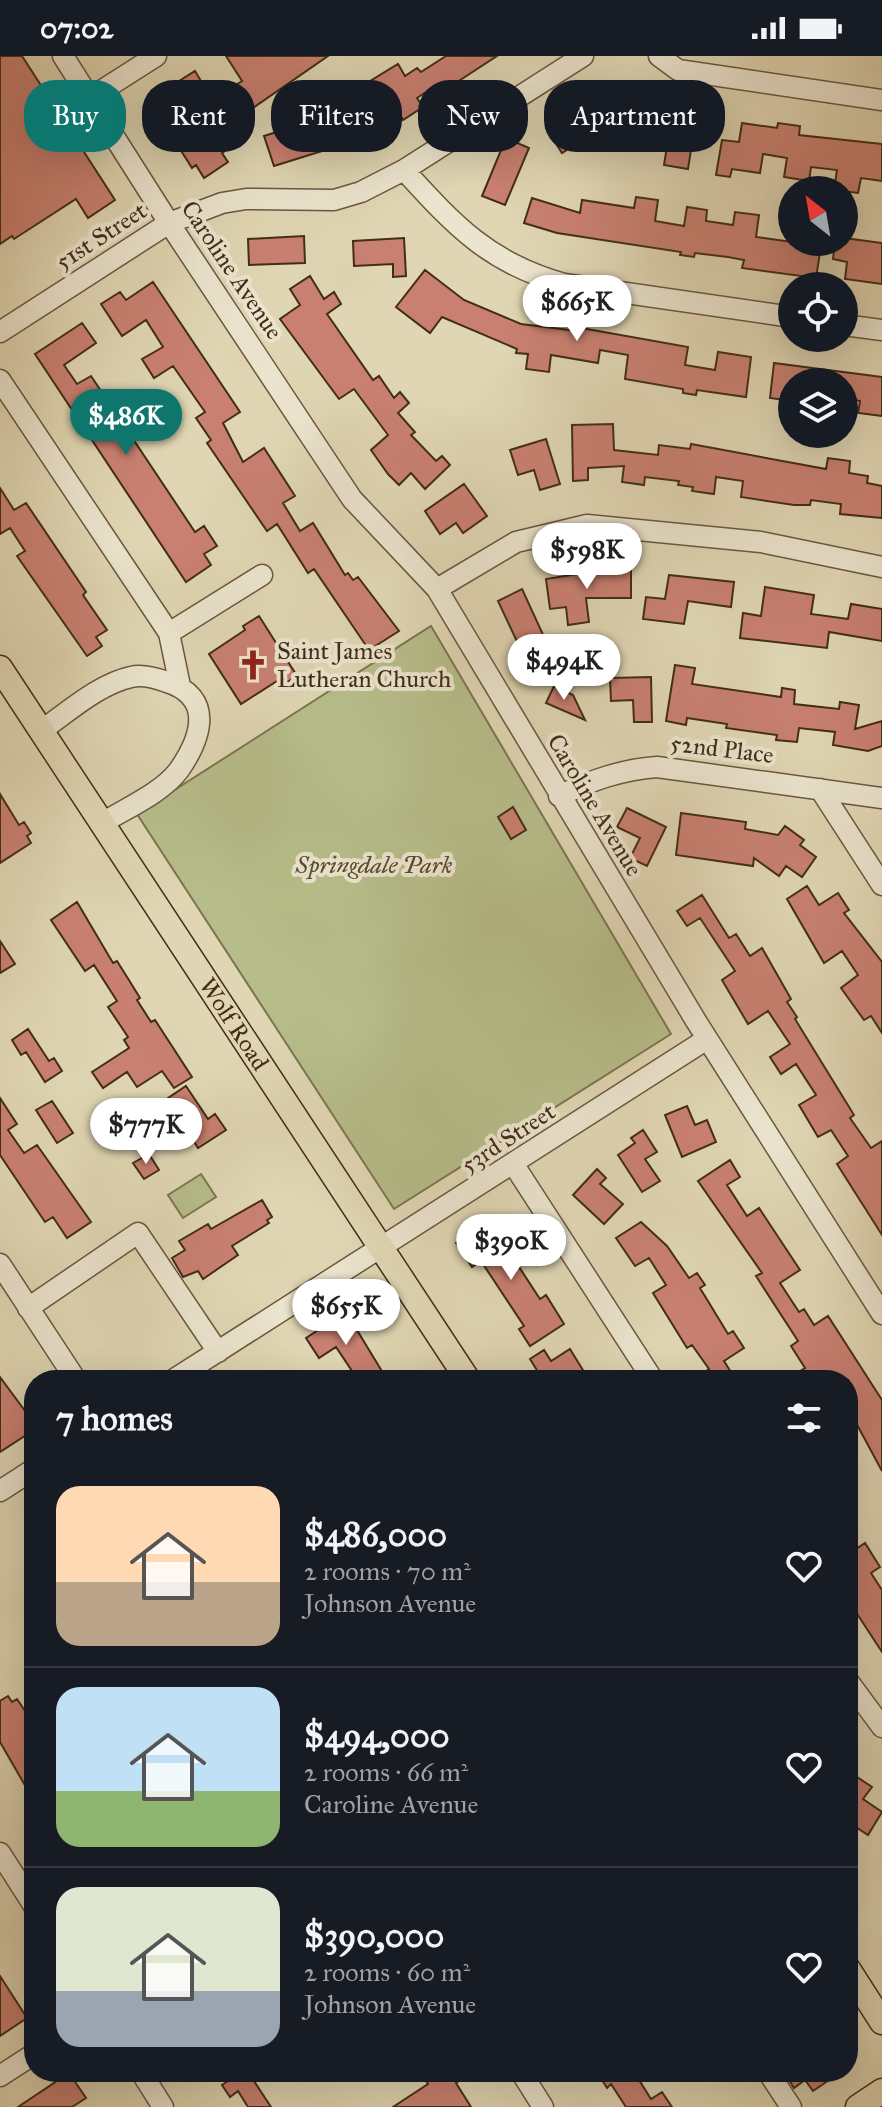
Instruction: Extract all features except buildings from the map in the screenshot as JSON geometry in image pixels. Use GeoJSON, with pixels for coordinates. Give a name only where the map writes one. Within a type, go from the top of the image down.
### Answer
{"type":"FeatureCollection","features":[{"type":"Feature","properties":{"kind":"main road","name":"Wolf Road"},"geometry":{"type":"LineString","coordinates":[[0,668],[461,1370]]}},
{"type":"Feature","properties":{"kind":"main road"},"geometry":{"type":"LineString","coordinates":[[858,1992],[882,2022]]}},
{"type":"Feature","properties":{"kind":"main road"},"geometry":{"type":"LineString","coordinates":[[858,2107],[882,2091]]}},
{"type":"Feature","properties":{"kind":"street","name":"Caroline Avenue"},"geometry":{"type":"LineString","coordinates":[[63,56],[78,80]]}},
{"type":"Feature","properties":{"kind":"street"},"geometry":{"type":"LineString","coordinates":[[118,80],[156,56]]}},
{"type":"Feature","properties":{"kind":"street","name":"51st Street"},"geometry":{"type":"LineString","coordinates":[[0,332],[191,212],[246,199],[334,200],[378,185],[583,56]]}},
{"type":"Feature","properties":{"kind":"street"},"geometry":{"type":"LineString","coordinates":[[659,56],[678,70],[882,100]]}},
{"type":"Feature","properties":{"kind":"street","name":"Caroline Avenue"},"geometry":{"type":"LineString","coordinates":[[124,152],[352,499],[437,589],[707,1039],[882,1314]]}},
{"type":"Feature","properties":{"kind":"street"},"geometry":{"type":"LineString","coordinates":[[404,170],[478,246],[536,276],[564,284],[778,315]]}},
{"type":"Feature","properties":{"kind":"street"},"geometry":{"type":"LineString","coordinates":[[858,327],[882,330]]}},
{"type":"Feature","properties":{"kind":"street"},"geometry":{"type":"LineString","coordinates":[[0,380],[169,633],[180,686]]}},
{"type":"Feature","properties":{"kind":"street"},"geometry":{"type":"LineString","coordinates":[[437,589],[516,542],[587,525],[761,542],[882,567]]}},
{"type":"Feature","properties":{"kind":"street"},"geometry":{"type":"LineString","coordinates":[[169,633],[262,575]]}},
{"type":"Feature","properties":{"kind":"street"},"geometry":{"type":"LineString","coordinates":[[42,730],[108,686],[132,676],[155,678],[180,686],[193,695],[200,713],[196,739],[178,772],[104,822]]}},
{"type":"Feature","properties":{"kind":"street","name":"52nd Place"},"geometry":{"type":"LineString","coordinates":[[559,796],[595,778],[627,769],[657,767],[882,798]]}},
{"type":"Feature","properties":{"kind":"street"},"geometry":{"type":"LineString","coordinates":[[820,789],[882,885]]}},
{"type":"Feature","properties":{"kind":"street","name":"53rd Street"},"geometry":{"type":"LineString","coordinates":[[189,1370],[707,1039]]}},
{"type":"Feature","properties":{"kind":"street"},"geometry":{"type":"LineString","coordinates":[[514,1165],[647,1370]]}},
{"type":"Feature","properties":{"kind":"street"},"geometry":{"type":"LineString","coordinates":[[28,1308],[138,1233],[218,1352]]}},
{"type":"Feature","properties":{"kind":"street"},"geometry":{"type":"LineString","coordinates":[[0,1264],[69,1370]]}},
{"type":"Feature","properties":{"kind":"street"},"geometry":{"type":"LineString","coordinates":[[0,1491],[24,1475]]}},
{"type":"Feature","properties":{"kind":"street"},"geometry":{"type":"LineString","coordinates":[[858,1695],[882,1727]]}},
{"type":"Feature","properties":{"kind":"street"},"geometry":{"type":"LineString","coordinates":[[0,1853],[24,1890]]}},
{"type":"Feature","properties":{"kind":"street"},"geometry":{"type":"LineString","coordinates":[[0,2076],[24,2060]]}},
{"type":"Feature","properties":{"kind":"street"},"geometry":{"type":"LineString","coordinates":[[147,2082],[163,2107]]}},
{"type":"Feature","properties":{"kind":"street"},"geometry":{"type":"LineString","coordinates":[[527,2082],[543,2107]]}},
{"type":"Feature","properties":{"kind":"street"},"geometry":{"type":"LineString","coordinates":[[775,2082],[791,2107]]}},
{"type":"Feature","properties":{"kind":"green space","name":"Springdale Park"},"geometry":{"type":"Polygon","coordinates":[[[431,626],[671,1034],[394,1209],[137,814],[431,626]]]}},
{"type":"Feature","properties":{"kind":"green space"},"geometry":{"type":"Polygon","coordinates":[[[201,1174],[216,1197],[183,1218],[168,1195],[201,1174]]]}},
{"type":"Feature","properties":{"kind":"place","name":"Saint James Lutheran Church"},"geometry":{"type":"Point","coordinates":[253,665]}}]}
